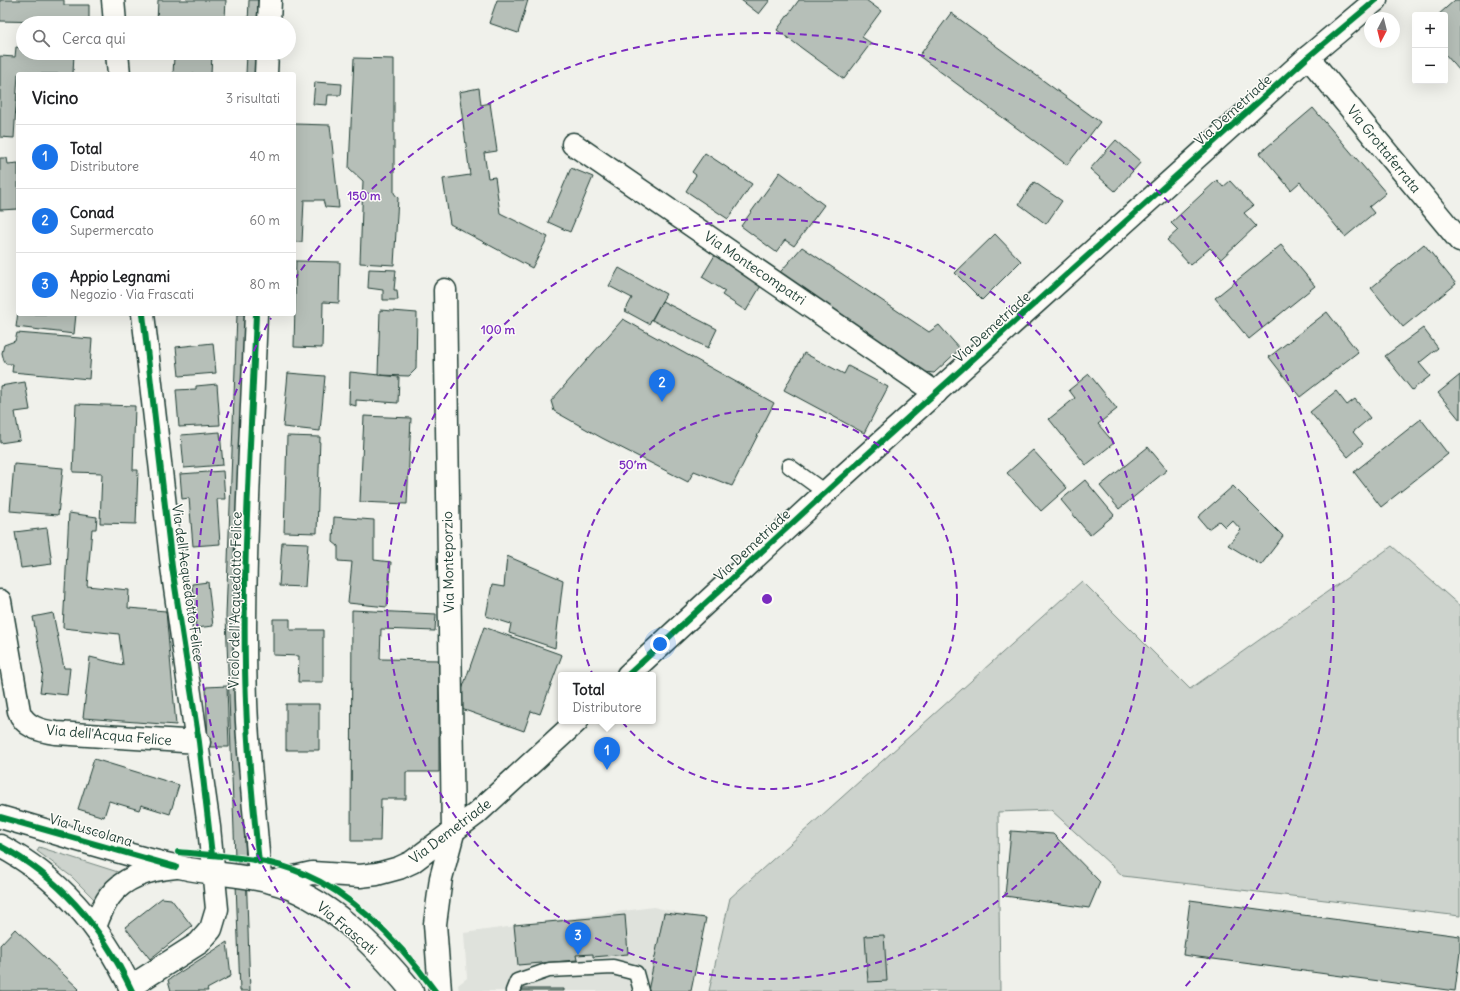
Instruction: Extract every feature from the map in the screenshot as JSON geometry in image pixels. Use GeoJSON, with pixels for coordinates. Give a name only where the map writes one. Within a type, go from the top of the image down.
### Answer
{"type":"FeatureCollection","features":[{"type":"Feature","properties":{"kind":"street"},"geometry":{"type":"LineString","coordinates":[[113,0],[114,16]]}},
{"type":"Feature","properties":{"kind":"street"},"geometry":{"type":"LineString","coordinates":[[269,16],[270,0]]}},
{"type":"Feature","properties":{"kind":"street","name":"Via Demetriade"},"geometry":{"type":"LineString","coordinates":[[631,672],[936,393],[1308,57],[1375,0]]}},
{"type":"Feature","properties":{"kind":"street","name":"Via Grottaferrata"},"geometry":{"type":"LineString","coordinates":[[1308,57],[1460,241]]}},
{"type":"Feature","properties":{"kind":"street"},"geometry":{"type":"LineString","coordinates":[[118,60],[119,72]]}},
{"type":"Feature","properties":{"kind":"street"},"geometry":{"type":"LineString","coordinates":[[266,72],[267,60]]}},
{"type":"Feature","properties":{"kind":"street","name":"Via Montecompatri"},"geometry":{"type":"LineString","coordinates":[[573,144],[936,393]]}},
{"type":"Feature","properties":{"kind":"street","name":"Via Monteporzio"},"geometry":{"type":"LineString","coordinates":[[440,991],[435,924],[439,891],[453,833],[445,290]]}},
{"type":"Feature","properties":{"kind":"street","name":"Via dell'Acquedotto Felice"},"geometry":{"type":"LineString","coordinates":[[131,989],[194,948],[207,934],[213,924],[217,909],[199,742],[172,567],[143,316]]}},
{"type":"Feature","properties":{"kind":"street","name":"Vicolo dell'Acquedotto Felice"},"geometry":{"type":"LineString","coordinates":[[256,316],[246,545],[246,701],[253,812],[266,880]]}},
{"type":"Feature","properties":{"kind":"street","name":"Via dell'Acqua Felice"},"geometry":{"type":"LineString","coordinates":[[0,601],[18,711],[27,723],[42,730],[56,733],[199,742]]}},
{"type":"Feature","properties":{"kind":"street","name":"Via Demetriade"},"geometry":{"type":"LineString","coordinates":[[266,880],[312,873],[360,876],[388,871],[412,862],[453,833],[476,814],[575,724]]}},
{"type":"Feature","properties":{"kind":"street","name":"Via Tuscolana"},"geometry":{"type":"LineString","coordinates":[[0,817],[176,867]]}},
{"type":"Feature","properties":{"kind":"street"},"geometry":{"type":"LineString","coordinates":[[0,846],[10,856],[41,871],[62,889],[95,927],[131,989]]}},
{"type":"Feature","properties":{"kind":"street"},"geometry":{"type":"LineString","coordinates":[[95,927],[105,903],[116,889],[136,876],[155,869],[176,867]]}},
{"type":"Feature","properties":{"kind":"street","name":"Via Frascati"},"geometry":{"type":"LineString","coordinates":[[176,867],[266,880],[300,892],[331,911],[376,951],[412,991]]}},
{"type":"Feature","properties":{"kind":"lane"},"geometry":{"type":"LineString","coordinates":[[789,466],[826,493]]}},
{"type":"Feature","properties":{"kind":"lane"},"geometry":{"type":"LineString","coordinates":[[513,991],[517,981],[549,970],[613,967],[636,973],[641,991]]}},
{"type":"Feature","properties":{"kind":"shaded area"},"geometry":{"type":"Polygon","coordinates":[[[1392,546],[1460,606],[1460,916],[1123,876],[1051,810],[998,812],[1000,991],[709,991],[730,898],[1082,581],[1190,689],[1392,546]]]}},
{"type":"Feature","properties":{"kind":"shaded area"},"geometry":{"type":"Polygon","coordinates":[[[39,847],[121,873],[107,882],[95,900],[72,877],[37,851],[39,847]]]}},
{"type":"Feature","properties":{"kind":"shaded area"},"geometry":{"type":"Polygon","coordinates":[[[653,907],[698,917],[683,991],[459,991],[458,985],[467,978],[464,933],[653,907]]]}},
{"type":"Feature","properties":{"kind":"building"},"geometry":{"type":"Polygon","coordinates":[[[0,0],[64,0],[64,5],[89,5],[89,16],[16,16],[16,21],[0,21],[0,0]]]}},
{"type":"Feature","properties":{"kind":"building"},"geometry":{"type":"Polygon","coordinates":[[[158,0],[226,0],[225,16],[157,16],[158,0]]]}},
{"type":"Feature","properties":{"kind":"building"},"geometry":{"type":"Polygon","coordinates":[[[249,0],[258,0],[257,16],[248,16],[249,0]]]}},
{"type":"Feature","properties":{"kind":"building"},"geometry":{"type":"Polygon","coordinates":[[[497,0],[528,0],[518,33],[489,23],[497,0]]]}},
{"type":"Feature","properties":{"kind":"building"},"geometry":{"type":"Polygon","coordinates":[[[741,0],[770,0],[759,14],[741,0]]]}},
{"type":"Feature","properties":{"kind":"building"},"geometry":{"type":"Polygon","coordinates":[[[799,0],[866,0],[881,11],[862,37],[871,43],[844,79],[777,30],[799,0]]]}},
{"type":"Feature","properties":{"kind":"building"},"geometry":{"type":"Polygon","coordinates":[[[1455,0],[1460,0],[1460,71],[1448,57],[1448,12],[1441,12],[1455,0]]]}},
{"type":"Feature","properties":{"kind":"building"},"geometry":{"type":"Polygon","coordinates":[[[951,13],[1100,122],[1067,165],[919,56],[951,13]]]}},
{"type":"Feature","properties":{"kind":"building"},"geometry":{"type":"Polygon","coordinates":[[[16,47],[16,60],[74,60],[73,72],[16,72],[14,138],[0,137],[0,56],[15,57],[16,47]]]}},
{"type":"Feature","properties":{"kind":"building"},"geometry":{"type":"Polygon","coordinates":[[[354,58],[394,59],[394,193],[398,198],[394,265],[360,263],[363,181],[349,168],[354,58]]]}},
{"type":"Feature","properties":{"kind":"building"},"geometry":{"type":"Polygon","coordinates":[[[174,60],[212,60],[211,72],[173,72],[174,60]]]}},
{"type":"Feature","properties":{"kind":"building"},"geometry":{"type":"Polygon","coordinates":[[[247,60],[256,60],[255,72],[246,72],[247,60]]]}},
{"type":"Feature","properties":{"kind":"building"},"geometry":{"type":"Polygon","coordinates":[[[315,82],[342,84],[341,95],[328,95],[327,105],[313,104],[315,82]]]}},
{"type":"Feature","properties":{"kind":"building"},"geometry":{"type":"Polygon","coordinates":[[[479,88],[481,105],[490,103],[497,151],[484,153],[488,178],[495,177],[500,213],[548,237],[532,268],[450,224],[443,179],[470,175],[459,92],[479,88]]]}},
{"type":"Feature","properties":{"kind":"building"},"geometry":{"type":"Polygon","coordinates":[[[1313,108],[1386,193],[1369,207],[1374,213],[1345,237],[1300,182],[1291,190],[1260,153],[1313,108]]]}},
{"type":"Feature","properties":{"kind":"building"},"geometry":{"type":"Polygon","coordinates":[[[296,124],[330,125],[339,208],[325,207],[323,200],[304,200],[302,242],[296,242],[296,124]]]}},
{"type":"Feature","properties":{"kind":"building"},"geometry":{"type":"Polygon","coordinates":[[[1116,140],[1141,162],[1115,191],[1090,169],[1116,140]]]}},
{"type":"Feature","properties":{"kind":"building"},"geometry":{"type":"Polygon","coordinates":[[[705,153],[752,184],[728,219],[686,191],[696,175],[692,172],[705,153]]]}},
{"type":"Feature","properties":{"kind":"building"},"geometry":{"type":"Polygon","coordinates":[[[0,158],[7,158],[8,164],[16,163],[16,209],[0,210],[0,158]]]}},
{"type":"Feature","properties":{"kind":"building"},"geometry":{"type":"Polygon","coordinates":[[[571,168],[593,177],[570,232],[548,222],[571,168]]]}},
{"type":"Feature","properties":{"kind":"building"},"geometry":{"type":"Polygon","coordinates":[[[780,172],[824,205],[794,246],[785,240],[776,252],[741,226],[780,172]]]}},
{"type":"Feature","properties":{"kind":"building"},"geometry":{"type":"Polygon","coordinates":[[[1217,180],[1223,187],[1230,181],[1253,206],[1244,213],[1256,226],[1221,259],[1210,248],[1190,265],[1167,240],[1178,230],[1171,223],[1217,180]]]}},
{"type":"Feature","properties":{"kind":"building"},"geometry":{"type":"Polygon","coordinates":[[[1034,182],[1062,201],[1046,224],[1019,204],[1034,182]]]}},
{"type":"Feature","properties":{"kind":"building"},"geometry":{"type":"Polygon","coordinates":[[[995,234],[1021,261],[982,300],[955,273],[995,234]]]}},
{"type":"Feature","properties":{"kind":"building"},"geometry":{"type":"Polygon","coordinates":[[[1424,244],[1456,284],[1403,327],[1371,288],[1424,244]]]}},
{"type":"Feature","properties":{"kind":"building"},"geometry":{"type":"Polygon","coordinates":[[[1281,245],[1315,286],[1249,339],[1215,298],[1281,245]]]}},
{"type":"Feature","properties":{"kind":"building"},"geometry":{"type":"Polygon","coordinates":[[[802,247],[929,332],[939,325],[960,349],[934,373],[924,372],[776,277],[802,247]]]}},
{"type":"Feature","properties":{"kind":"building"},"geometry":{"type":"Polygon","coordinates":[[[715,255],[762,284],[746,311],[722,295],[725,291],[702,277],[715,255]]]}},
{"type":"Feature","properties":{"kind":"building"},"geometry":{"type":"Polygon","coordinates":[[[296,261],[340,262],[339,303],[323,302],[322,348],[294,347],[295,316],[296,316],[296,261]]]}},
{"type":"Feature","properties":{"kind":"building"},"geometry":{"type":"Polygon","coordinates":[[[619,268],[666,294],[649,324],[625,311],[632,298],[609,286],[619,268]]]}},
{"type":"Feature","properties":{"kind":"building"},"geometry":{"type":"Polygon","coordinates":[[[369,269],[396,270],[394,290],[397,290],[398,300],[383,300],[383,290],[368,288],[369,269]]]}},
{"type":"Feature","properties":{"kind":"building"},"geometry":{"type":"Polygon","coordinates":[[[662,301],[717,329],[708,348],[652,320],[662,301]]]}},
{"type":"Feature","properties":{"kind":"building"},"geometry":{"type":"Polygon","coordinates":[[[380,310],[417,313],[416,369],[409,376],[378,375],[380,310]]]}},
{"type":"Feature","properties":{"kind":"building"},"geometry":{"type":"Polygon","coordinates":[[[1327,312],[1358,352],[1300,397],[1269,357],[1327,312]]]}},
{"type":"Feature","properties":{"kind":"building"},"geometry":{"type":"Polygon","coordinates":[[[17,316],[76,316],[74,334],[16,327],[17,316]]]}},
{"type":"Feature","properties":{"kind":"building"},"geometry":{"type":"Polygon","coordinates":[[[237,316],[247,316],[244,807],[250,991],[240,991],[226,616],[237,316]]]}},
{"type":"Feature","properties":{"kind":"building"},"geometry":{"type":"Polygon","coordinates":[[[623,319],[774,403],[732,486],[694,471],[688,482],[602,438],[554,411],[551,401],[623,319]]]}},
{"type":"Feature","properties":{"kind":"building"},"geometry":{"type":"Polygon","coordinates":[[[1423,328],[1438,348],[1419,363],[1430,376],[1412,390],[1385,356],[1423,328]]]}},
{"type":"Feature","properties":{"kind":"building"},"geometry":{"type":"Polygon","coordinates":[[[17,333],[92,339],[89,379],[12,372],[13,364],[6,364],[2,353],[4,345],[15,341],[17,333]]]}},
{"type":"Feature","properties":{"kind":"building"},"geometry":{"type":"Polygon","coordinates":[[[213,343],[216,373],[179,376],[176,347],[213,343]]]}},
{"type":"Feature","properties":{"kind":"building"},"geometry":{"type":"Polygon","coordinates":[[[804,353],[844,374],[848,366],[888,387],[864,433],[784,390],[804,353]]]}},
{"type":"Feature","properties":{"kind":"building"},"geometry":{"type":"Polygon","coordinates":[[[350,372],[399,377],[398,403],[356,400],[356,406],[349,404],[350,372]]]}},
{"type":"Feature","properties":{"kind":"building"},"geometry":{"type":"Polygon","coordinates":[[[288,373],[325,376],[320,431],[283,427],[288,373]]]}},
{"type":"Feature","properties":{"kind":"building"},"geometry":{"type":"Polygon","coordinates":[[[1089,374],[1117,409],[1098,424],[1114,443],[1086,465],[1049,419],[1075,398],[1069,390],[1089,374]]]}},
{"type":"Feature","properties":{"kind":"building"},"geometry":{"type":"Polygon","coordinates":[[[1460,375],[1460,420],[1438,393],[1460,375]]]}},
{"type":"Feature","properties":{"kind":"building"},"geometry":{"type":"Polygon","coordinates":[[[25,382],[30,410],[15,412],[20,440],[0,443],[0,386],[25,382]]]}},
{"type":"Feature","properties":{"kind":"building"},"geometry":{"type":"Polygon","coordinates":[[[217,384],[220,425],[179,427],[176,390],[196,389],[196,386],[217,384]]]}},
{"type":"Feature","properties":{"kind":"building"},"geometry":{"type":"Polygon","coordinates":[[[1336,391],[1347,405],[1355,399],[1370,418],[1353,432],[1363,444],[1348,457],[1310,412],[1336,391]]]}},
{"type":"Feature","properties":{"kind":"building"},"geometry":{"type":"Polygon","coordinates":[[[76,404],[135,406],[133,470],[138,470],[136,524],[100,523],[102,473],[73,472],[76,404]]]}},
{"type":"Feature","properties":{"kind":"building"},"geometry":{"type":"Polygon","coordinates":[[[364,416],[411,418],[407,504],[360,502],[364,416]]]}},
{"type":"Feature","properties":{"kind":"building"},"geometry":{"type":"Polygon","coordinates":[[[1421,419],[1448,454],[1381,507],[1354,472],[1421,419]]]}},
{"type":"Feature","properties":{"kind":"building"},"geometry":{"type":"Polygon","coordinates":[[[220,432],[223,465],[184,468],[181,435],[220,432]]]}},
{"type":"Feature","properties":{"kind":"building"},"geometry":{"type":"Polygon","coordinates":[[[287,436],[320,437],[317,533],[284,532],[287,436]]]}},
{"type":"Feature","properties":{"kind":"building"},"geometry":{"type":"Polygon","coordinates":[[[1148,447],[1167,470],[1119,509],[1100,486],[1148,447]]]}},
{"type":"Feature","properties":{"kind":"building"},"geometry":{"type":"Polygon","coordinates":[[[1033,450],[1067,488],[1041,511],[1007,473],[1033,450]]]}},
{"type":"Feature","properties":{"kind":"building"},"geometry":{"type":"Polygon","coordinates":[[[14,464],[63,468],[58,515],[10,511],[14,464]]]}},
{"type":"Feature","properties":{"kind":"building"},"geometry":{"type":"Polygon","coordinates":[[[223,471],[225,499],[217,499],[220,544],[193,546],[189,498],[182,499],[180,474],[223,471]]]}},
{"type":"Feature","properties":{"kind":"building"},"geometry":{"type":"Polygon","coordinates":[[[1085,480],[1114,515],[1090,535],[1061,500],[1085,480]]]}},
{"type":"Feature","properties":{"kind":"building"},"geometry":{"type":"Polygon","coordinates":[[[1233,486],[1283,536],[1261,565],[1228,545],[1241,530],[1232,520],[1225,527],[1219,521],[1208,529],[1198,517],[1233,486]]]}},
{"type":"Feature","properties":{"kind":"building"},"geometry":{"type":"Polygon","coordinates":[[[69,513],[97,517],[96,529],[92,529],[87,586],[129,590],[128,608],[166,611],[176,725],[83,718],[90,657],[123,665],[119,634],[63,628],[69,513]]]}},
{"type":"Feature","properties":{"kind":"building"},"geometry":{"type":"Polygon","coordinates":[[[334,517],[374,520],[374,560],[391,562],[387,607],[348,603],[352,562],[338,561],[338,546],[333,542],[334,517]]]}},
{"type":"Feature","properties":{"kind":"building"},"geometry":{"type":"Polygon","coordinates":[[[47,528],[52,564],[21,568],[15,532],[47,528]]]}},
{"type":"Feature","properties":{"kind":"building"},"geometry":{"type":"Polygon","coordinates":[[[282,542],[308,543],[305,587],[279,586],[282,542]]]}},
{"type":"Feature","properties":{"kind":"building"},"geometry":{"type":"Polygon","coordinates":[[[507,556],[563,580],[555,648],[509,633],[511,624],[486,616],[492,585],[504,587],[507,556]]]}},
{"type":"Feature","properties":{"kind":"building"},"geometry":{"type":"Polygon","coordinates":[[[208,582],[213,626],[196,628],[192,584],[208,582]]]}},
{"type":"Feature","properties":{"kind":"building"},"geometry":{"type":"Polygon","coordinates":[[[352,610],[436,614],[435,631],[381,629],[380,659],[439,660],[439,772],[406,772],[406,799],[381,799],[380,841],[351,841],[352,610]]]}},
{"type":"Feature","properties":{"kind":"building"},"geometry":{"type":"Polygon","coordinates":[[[53,613],[64,668],[70,668],[67,695],[40,692],[43,671],[33,617],[53,613]]]}},
{"type":"Feature","properties":{"kind":"building"},"geometry":{"type":"Polygon","coordinates":[[[273,619],[290,619],[290,630],[323,630],[323,682],[298,682],[299,656],[273,655],[273,619]]]}},
{"type":"Feature","properties":{"kind":"building"},"geometry":{"type":"Polygon","coordinates":[[[484,627],[562,655],[540,714],[531,711],[524,731],[456,707],[484,627]]]}},
{"type":"Feature","properties":{"kind":"building"},"geometry":{"type":"Polygon","coordinates":[[[227,686],[229,747],[208,747],[206,687],[227,686]]]}},
{"type":"Feature","properties":{"kind":"building"},"geometry":{"type":"Polygon","coordinates":[[[286,704],[319,704],[319,750],[286,750],[286,704]]]}},
{"type":"Feature","properties":{"kind":"building"},"geometry":{"type":"Polygon","coordinates":[[[94,759],[179,785],[170,814],[141,805],[139,810],[109,801],[104,817],[78,809],[94,759]]]}},
{"type":"Feature","properties":{"kind":"building"},"geometry":{"type":"Polygon","coordinates":[[[1011,831],[1053,834],[1100,882],[1089,908],[1005,896],[1011,831]]]}},
{"type":"Feature","properties":{"kind":"building"},"geometry":{"type":"Polygon","coordinates":[[[162,898],[171,899],[192,926],[150,959],[125,927],[162,898]]]}},
{"type":"Feature","properties":{"kind":"building"},"geometry":{"type":"Polygon","coordinates":[[[1190,900],[1460,936],[1460,952],[1455,991],[1183,955],[1190,900]]]}},
{"type":"Feature","properties":{"kind":"building"},"geometry":{"type":"Polygon","coordinates":[[[664,913],[706,918],[691,991],[648,991],[664,913]]]}},
{"type":"Feature","properties":{"kind":"building"},"geometry":{"type":"Polygon","coordinates":[[[625,915],[628,954],[593,957],[593,954],[576,955],[577,960],[518,965],[514,925],[625,915]]]}},
{"type":"Feature","properties":{"kind":"building"},"geometry":{"type":"Polygon","coordinates":[[[15,929],[79,989],[77,991],[0,991],[0,945],[15,929]]]}},
{"type":"Feature","properties":{"kind":"building"},"geometry":{"type":"Polygon","coordinates":[[[884,935],[887,981],[868,982],[865,936],[884,935]]]}},
{"type":"Feature","properties":{"kind":"building"},"geometry":{"type":"Polygon","coordinates":[[[227,942],[231,976],[207,989],[208,991],[171,991],[168,980],[227,942]]]}},
{"type":"Feature","properties":{"kind":"building"},"geometry":{"type":"Polygon","coordinates":[[[520,989],[564,989],[564,991],[520,991],[520,989]]]}},
{"type":"Feature","properties":{"kind":"cycle path"},"geometry":{"type":"LineString","coordinates":[[631,672],[840,479],[1308,57],[1376,0]]}},
{"type":"Feature","properties":{"kind":"cycle path"},"geometry":{"type":"LineString","coordinates":[[143,316],[172,567],[199,742],[212,855]]}},
{"type":"Feature","properties":{"kind":"cycle path"},"geometry":{"type":"LineString","coordinates":[[256,316],[247,508],[245,654],[248,742],[259,862]]}},
{"type":"Feature","properties":{"kind":"cycle path"},"geometry":{"type":"LineString","coordinates":[[0,817],[176,867]]}},
{"type":"Feature","properties":{"kind":"cycle path"},"geometry":{"type":"LineString","coordinates":[[0,846],[42,873],[78,907],[94,926],[108,947],[121,968],[132,991]]}},
{"type":"Feature","properties":{"kind":"cycle path"},"geometry":{"type":"LineString","coordinates":[[178,852],[226,856],[274,864],[289,868],[323,883],[342,895],[377,924],[408,957],[435,991]]}},
{"type":"Feature","properties":{"kind":"place","name":"Conad"},"geometry":{"type":"Point","coordinates":[662,402]}},
{"type":"Feature","properties":{"kind":"place","name":"Total"},"geometry":{"type":"Point","coordinates":[607,770]}},
{"type":"Feature","properties":{"kind":"place","name":"Appio Legnami"},"geometry":{"type":"Point","coordinates":[578,955]}}]}
